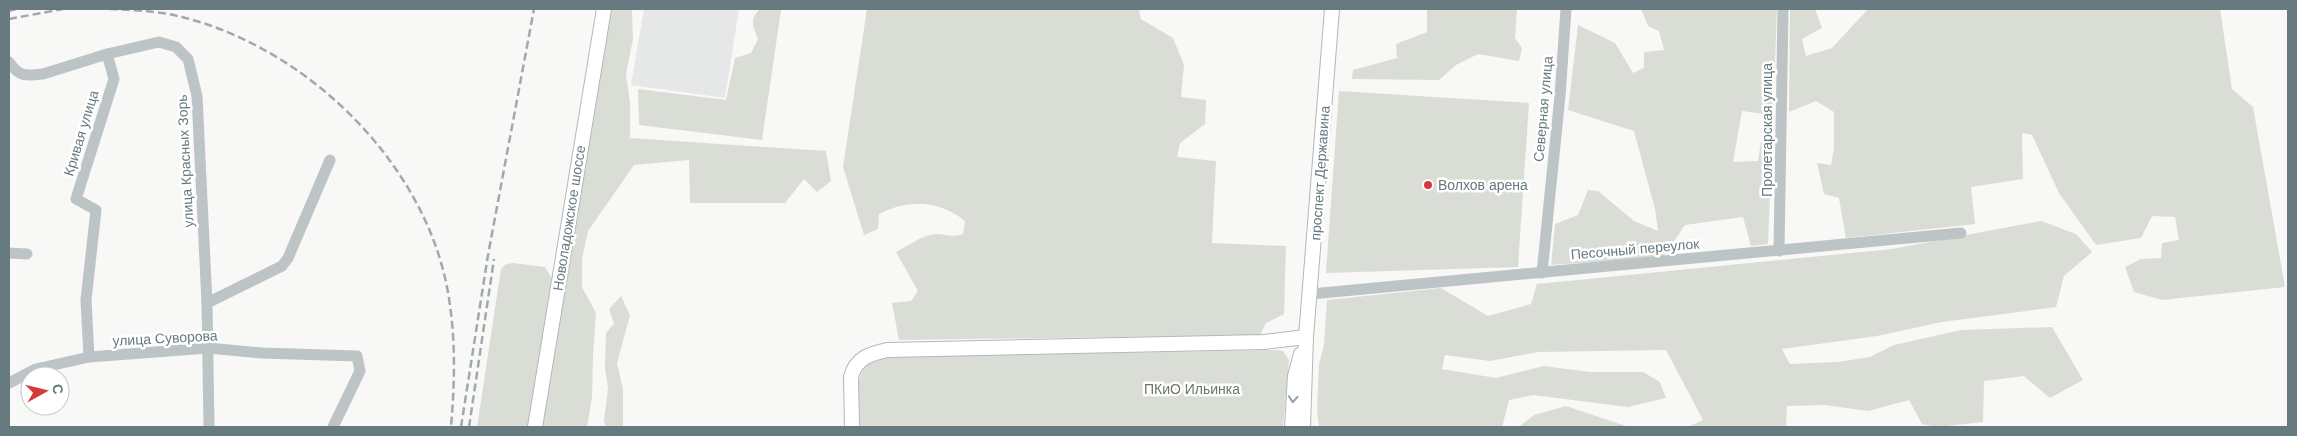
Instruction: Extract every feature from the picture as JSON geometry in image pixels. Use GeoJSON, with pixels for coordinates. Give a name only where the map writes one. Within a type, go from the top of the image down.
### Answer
{"type":"FeatureCollection","features":[{"type":"Feature","properties":{"kind":"main road","name":"Новоладожское шоссе"},"geometry":{"type":"LineString","coordinates":[[535,427],[604,9]]}},
{"type":"Feature","properties":{"kind":"main road","name":"проспект Державина"},"geometry":{"type":"LineString","coordinates":[[1303,427],[1306,337],[1332,9]]}},
{"type":"Feature","properties":{"kind":"main road","name":"проспект Державина"},"geometry":{"type":"LineString","coordinates":[[1292,427],[1295,376],[1306,337]]}},
{"type":"Feature","properties":{"kind":"main road"},"geometry":{"type":"LineString","coordinates":[[852,427],[851,377],[853,370],[856,364],[868,354],[887,350],[1264,342],[1306,337]]}},
{"type":"Feature","properties":{"kind":"street","name":"Северная улица"},"geometry":{"type":"LineString","coordinates":[[1542,272],[1560,96],[1566,9]]}},
{"type":"Feature","properties":{"kind":"street","name":"Пролетарская улица"},"geometry":{"type":"LineString","coordinates":[[1779,252],[1783,9]]}},
{"type":"Feature","properties":{"kind":"street","name":"улица Красных Зорь"},"geometry":{"type":"LineString","coordinates":[[9,62],[16,72],[28,76],[43,74],[106,54],[159,42],[176,47],[188,60],[197,96],[207,303],[209,427]]}},
{"type":"Feature","properties":{"kind":"street","name":"Кривая улица"},"geometry":{"type":"LineString","coordinates":[[89,357],[86,300],[96,210],[76,199],[114,79],[106,54]]}},
{"type":"Feature","properties":{"kind":"street"},"geometry":{"type":"LineString","coordinates":[[207,303],[282,266],[288,258],[330,160]]}},
{"type":"Feature","properties":{"kind":"street","name":"Песочный переулок"},"geometry":{"type":"LineString","coordinates":[[1310,294],[1779,252],[1961,233]]}},
{"type":"Feature","properties":{"kind":"street"},"geometry":{"type":"LineString","coordinates":[[9,253],[27,254]]}},
{"type":"Feature","properties":{"kind":"street","name":"улица Суворова"},"geometry":{"type":"LineString","coordinates":[[9,383],[36,369],[89,357],[208,348],[262,353],[357,356],[360,371],[333,427]]}},
{"type":"Feature","properties":{"kind":"shaded area"},"geometry":{"type":"Polygon","coordinates":[[[644,9],[739,9],[725,98],[631,85],[644,9]]]}},
{"type":"Feature","properties":{"kind":"green space"},"geometry":{"type":"Polygon","coordinates":[[[609,9],[632,9],[633,39],[626,74],[630,103],[630,138],[826,151],[831,181],[817,192],[804,179],[785,203],[690,203],[689,160],[634,165],[588,231],[582,259],[582,287],[596,313],[592,398],[587,427],[542,427],[609,9]]]}},
{"type":"Feature","properties":{"kind":"green space"},"geometry":{"type":"Polygon","coordinates":[[[760,9],[781,10],[762,140],[639,125],[638,89],[726,100],[735,58],[751,53],[758,39],[753,19],[760,9]]]}},
{"type":"Feature","properties":{"kind":"green space"},"geometry":{"type":"Polygon","coordinates":[[[867,9],[1139,9],[1141,19],[1173,38],[1184,65],[1181,97],[1206,100],[1205,124],[1180,143],[1177,157],[1216,161],[1212,243],[1286,246],[1284,314],[1266,323],[1260,335],[899,340],[892,303],[911,301],[918,291],[896,252],[931,235],[956,236],[963,234],[965,221],[944,209],[923,204],[912,204],[890,209],[879,214],[878,229],[864,235],[843,167],[867,9]]]}},
{"type":"Feature","properties":{"kind":"green space"},"geometry":{"type":"Polygon","coordinates":[[[1427,9],[1517,9],[1515,38],[1522,48],[1519,61],[1478,54],[1456,65],[1439,80],[1352,79],[1353,70],[1397,58],[1396,44],[1427,32],[1427,9]]]}},
{"type":"Feature","properties":{"kind":"green space"},"geometry":{"type":"Polygon","coordinates":[[[1641,9],[1777,9],[1773,115],[1742,111],[1733,162],[1758,161],[1761,142],[1772,142],[1768,244],[1751,246],[1743,217],[1685,225],[1663,257],[1551,265],[1555,224],[1578,215],[1588,190],[1598,191],[1634,221],[1658,231],[1655,209],[1634,131],[1568,110],[1578,25],[1615,43],[1633,73],[1644,68],[1644,52],[1664,50],[1659,31],[1648,26],[1641,9]]]}},
{"type":"Feature","properties":{"kind":"green space"},"geometry":{"type":"Polygon","coordinates":[[[1790,9],[1815,9],[1822,28],[1802,39],[1806,56],[1832,48],[1868,9],[2220,9],[2232,89],[2253,107],[2285,287],[2162,300],[2134,292],[2125,267],[2141,259],[2161,258],[2162,243],[2179,240],[2175,217],[2152,216],[2141,238],[2096,245],[2059,193],[2032,135],[2022,133],[2023,179],[1971,187],[1975,224],[1846,238],[1839,198],[1824,194],[1817,163],[1831,165],[1834,149],[1834,112],[1816,101],[1789,112],[1790,9]]]}},
{"type":"Feature","properties":{"kind":"green space","name":"Волхов арена"},"geometry":{"type":"Polygon","coordinates":[[[1339,91],[1529,103],[1518,267],[1326,273],[1339,91]]]}},
{"type":"Feature","properties":{"kind":"green space"},"geometry":{"type":"Polygon","coordinates":[[[2041,221],[2076,234],[2092,252],[2064,276],[2056,307],[1942,322],[1877,336],[1782,349],[1790,364],[1838,362],[1870,357],[1894,345],[1961,330],[2052,327],[2083,380],[2050,398],[2024,376],[1984,381],[1983,422],[1937,427],[1922,424],[1909,400],[1868,411],[1825,405],[1787,406],[1786,427],[1688,427],[1703,420],[1666,350],[1538,352],[1490,361],[1445,355],[1442,369],[1496,378],[1544,366],[1590,372],[1643,372],[1660,382],[1666,398],[1628,407],[1533,395],[1509,400],[1502,427],[1319,427],[1317,411],[1319,364],[1324,345],[1327,300],[1441,288],[1488,316],[1531,304],[1537,284],[1892,249],[2041,221]]]}},
{"type":"Feature","properties":{"kind":"green space"},"geometry":{"type":"Polygon","coordinates":[[[512,263],[545,267],[552,278],[530,427],[477,427],[501,269],[505,265],[512,263]]]}},
{"type":"Feature","properties":{"kind":"green space"},"geometry":{"type":"Polygon","coordinates":[[[621,296],[630,315],[617,363],[623,390],[623,427],[606,427],[604,421],[608,388],[605,368],[606,333],[614,324],[609,309],[621,296]]]}},
{"type":"Feature","properties":{"kind":"green space","name":"ПКиО Ильинка"},"geometry":{"type":"Polygon","coordinates":[[[1283,351],[1289,360],[1283,427],[859,427],[858,394],[861,375],[866,367],[874,361],[885,357],[1283,351]]]}},
{"type":"Feature","properties":{"kind":"green space"},"geometry":{"type":"Polygon","coordinates":[[[1566,406],[1629,427],[1519,427],[1534,415],[1566,406]]]}},
{"type":"Feature","properties":{"kind":"railway"},"geometry":{"type":"LineString","coordinates":[[9,11],[16,9]]}},
{"type":"Feature","properties":{"kind":"railway"},"geometry":{"type":"LineString","coordinates":[[9,19],[63,9]]}},
{"type":"Feature","properties":{"kind":"railway"},"geometry":{"type":"LineString","coordinates":[[110,9],[137,10],[182,17],[228,32],[272,54],[314,83],[352,116],[385,154],[412,196],[434,240],[447,287],[454,357],[451,427]]}},
{"type":"Feature","properties":{"kind":"railway"},"geometry":{"type":"LineString","coordinates":[[461,427],[488,255],[534,9]]}},
{"type":"Feature","properties":{"kind":"railway"},"geometry":{"type":"LineString","coordinates":[[469,427],[494,259]]}},
{"type":"Feature","properties":{"kind":"place","name":"Волхов арена"},"geometry":{"type":"Point","coordinates":[1428,185]}}]}
